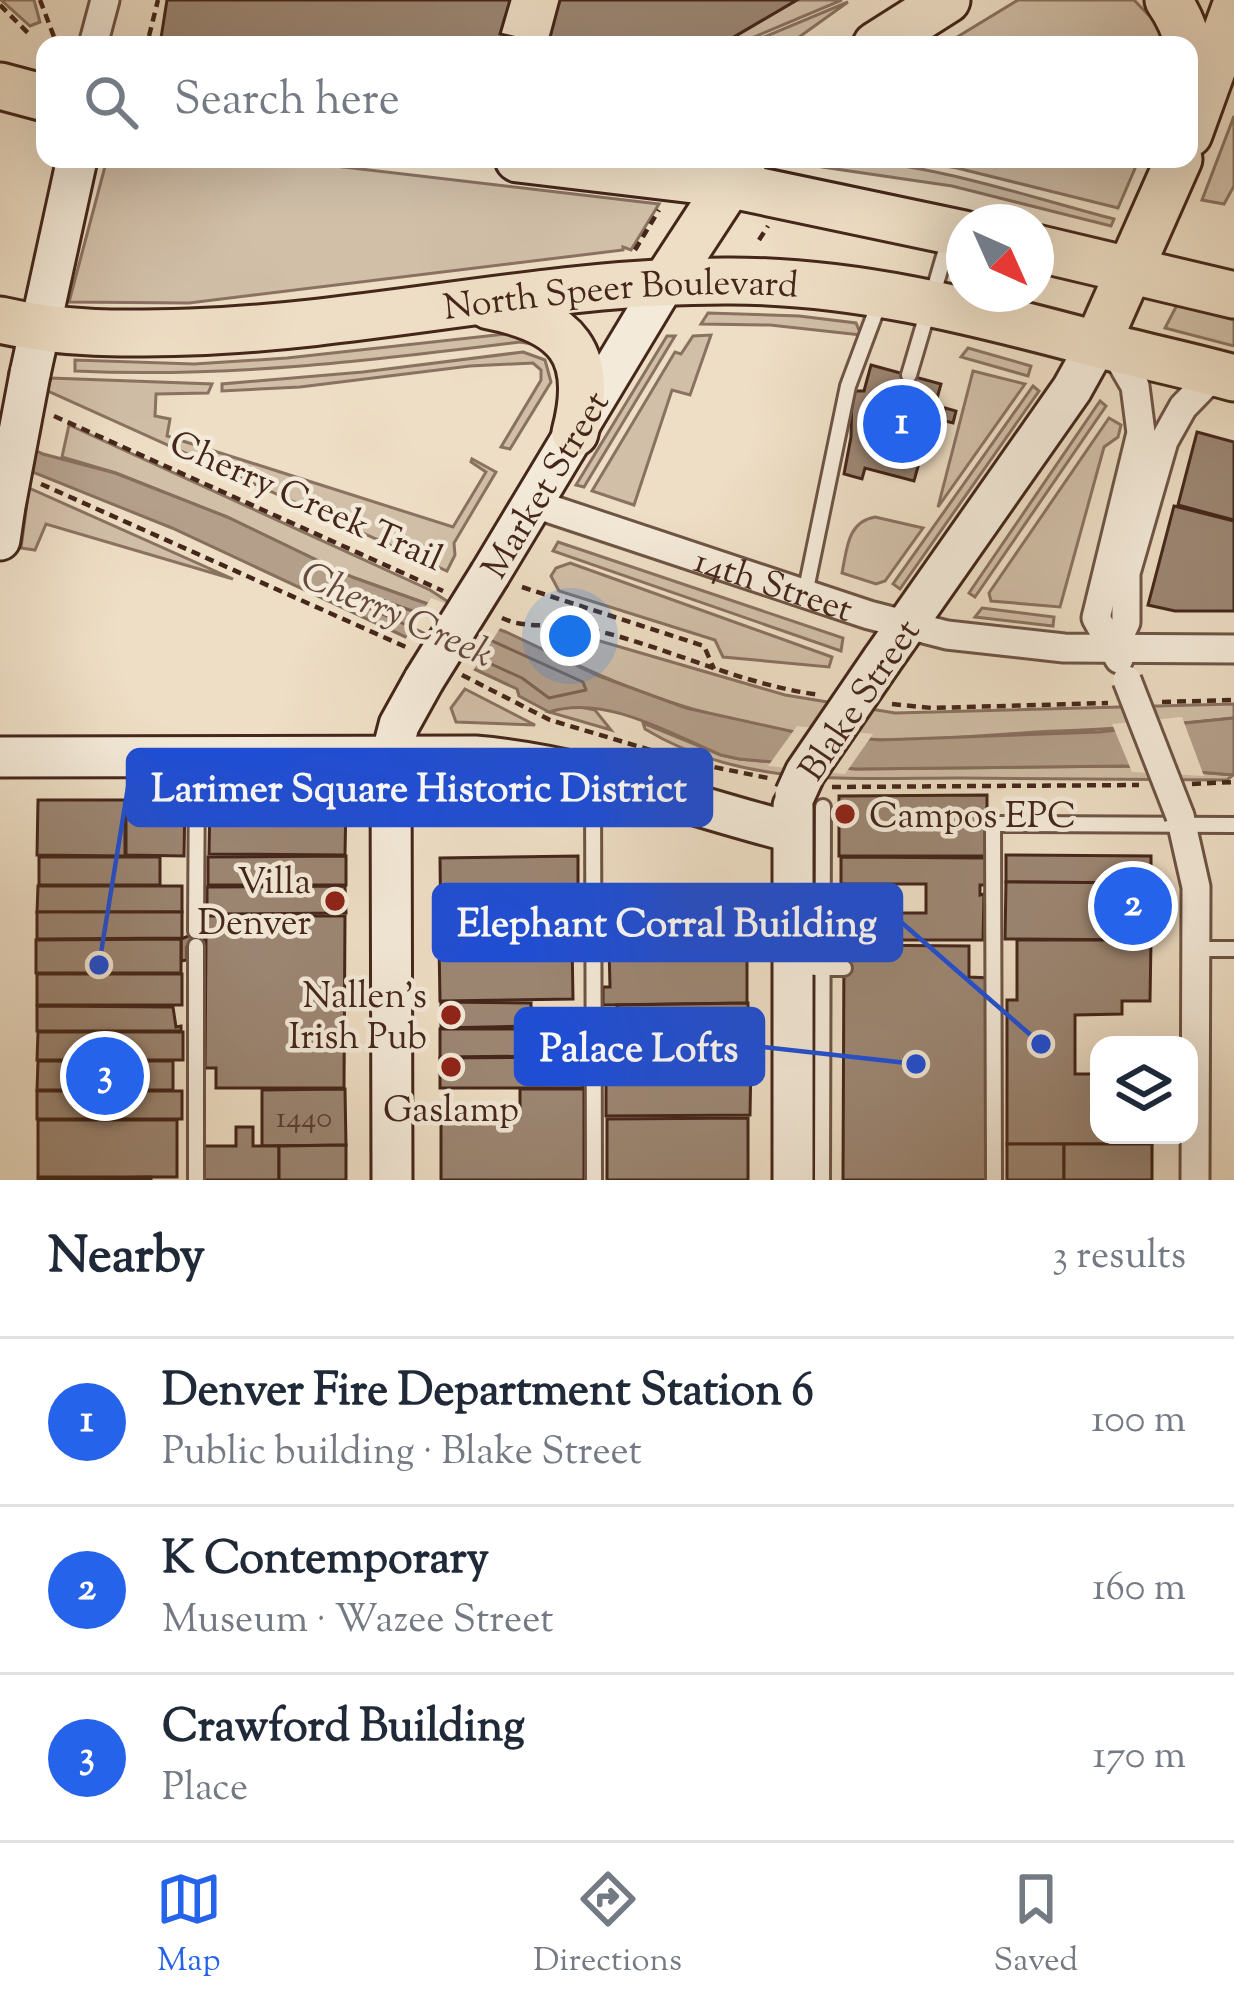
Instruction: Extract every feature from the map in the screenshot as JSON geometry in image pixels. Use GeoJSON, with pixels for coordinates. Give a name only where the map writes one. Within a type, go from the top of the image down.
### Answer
{"type":"FeatureCollection","features":[{"type":"Feature","properties":{"kind":"main road"},"geometry":{"type":"LineString","coordinates":[[1168,0],[1187,36]]}},
{"type":"Feature","properties":{"kind":"main road"},"geometry":{"type":"LineString","coordinates":[[888,36],[934,3]]}},
{"type":"Feature","properties":{"kind":"main road"},"geometry":{"type":"LineString","coordinates":[[1198,109],[1234,10]]}},
{"type":"Feature","properties":{"kind":"main road"},"geometry":{"type":"LineString","coordinates":[[0,86],[36,96]]}},
{"type":"Feature","properties":{"kind":"main road"},"geometry":{"type":"LineString","coordinates":[[2,523],[30,374],[20,325],[74,168]]}},
{"type":"Feature","properties":{"kind":"main road"},"geometry":{"type":"LineString","coordinates":[[670,168],[737,172],[946,229]]}},
{"type":"Feature","properties":{"kind":"main road"},"geometry":{"type":"LineString","coordinates":[[1105,346],[1175,168]]}},
{"type":"Feature","properties":{"kind":"main road"},"geometry":{"type":"LineString","coordinates":[[665,283],[737,172]]}},
{"type":"Feature","properties":{"kind":"main road"},"geometry":{"type":"LineString","coordinates":[[1054,252],[1234,295]]}},
{"type":"Feature","properties":{"kind":"main road","name":"North Speer Boulevard"},"geometry":{"type":"LineString","coordinates":[[20,325],[133,334],[257,328],[469,302],[725,280],[809,284],[988,314],[1225,375]]}},
{"type":"Feature","properties":{"kind":"main road","name":"Market Street"},"geometry":{"type":"LineString","coordinates":[[392,1180],[391,756],[399,725],[428,666],[490,586],[532,503],[665,283]]}},
{"type":"Feature","properties":{"kind":"main road"},"geometry":{"type":"LineString","coordinates":[[469,302],[527,315],[552,327],[573,345],[584,387],[575,433]]}},
{"type":"Feature","properties":{"kind":"main road","name":"Blake Street"},"geometry":{"type":"LineString","coordinates":[[804,800],[805,773],[1105,346]]}},
{"type":"Feature","properties":{"kind":"main road"},"geometry":{"type":"LineString","coordinates":[[0,757],[517,759],[592,774],[804,800],[808,960],[794,1180]]}},
{"type":"Feature","properties":{"kind":"street"},"geometry":{"type":"LineString","coordinates":[[95,36],[105,0]]}},
{"type":"Feature","properties":{"kind":"street"},"geometry":{"type":"LineString","coordinates":[[1105,346],[1135,386],[1141,433],[1096,618],[1114,648],[1122,692],[1182,821],[1194,867],[1195,1180]]}},
{"type":"Feature","properties":{"kind":"street"},"geometry":{"type":"LineString","coordinates":[[1114,648],[1126,622],[1126,573],[1164,441],[1183,406],[1225,375]]}},
{"type":"Feature","properties":{"kind":"street","name":"14th Street"},"geometry":{"type":"LineString","coordinates":[[532,503],[906,625],[1019,645],[1234,650]]}},
{"type":"Feature","properties":{"kind":"lane"},"geometry":{"type":"LineString","coordinates":[[909,375],[946,263]]}},
{"type":"Feature","properties":{"kind":"lane"},"geometry":{"type":"LineString","coordinates":[[805,593],[848,386],[882,295]]}},
{"type":"Feature","properties":{"kind":"lane"},"geometry":{"type":"LineString","coordinates":[[196,1180],[197,757]]}},
{"type":"Feature","properties":{"kind":"lane"},"geometry":{"type":"LineString","coordinates":[[592,774],[594,1180]]}},
{"type":"Feature","properties":{"kind":"lane"},"geometry":{"type":"LineString","coordinates":[[994,1180],[993,824],[1182,821],[1234,825]]}},
{"type":"Feature","properties":{"kind":"lane"},"geometry":{"type":"LineString","coordinates":[[1197,950],[1234,949]]}},
{"type":"Feature","properties":{"kind":"lane"},"geometry":{"type":"LineString","coordinates":[[822,1180],[808,960],[844,960]]}},
{"type":"Feature","properties":{"kind":"path"},"geometry":{"type":"LineString","coordinates":[[40,0],[54,36]]}},
{"type":"Feature","properties":{"kind":"path"},"geometry":{"type":"LineString","coordinates":[[149,36],[158,0]]}},
{"type":"Feature","properties":{"kind":"path"},"geometry":{"type":"LineString","coordinates":[[0,5],[30,35]]}},
{"type":"Feature","properties":{"kind":"path"},"geometry":{"type":"LineString","coordinates":[[635,250],[662,205]]}},
{"type":"Feature","properties":{"kind":"path","name":"Cherry Creek Trail"},"geometry":{"type":"LineString","coordinates":[[50,414],[239,496],[490,586],[704,646],[714,669]]}},
{"type":"Feature","properties":{"kind":"path"},"geometry":{"type":"LineString","coordinates":[[40,483],[550,720],[804,800],[1157,784]]}},
{"type":"Feature","properties":{"kind":"path"},"geometry":{"type":"LineString","coordinates":[[500,617],[520,626],[582,626],[714,669],[821,695]]}},
{"type":"Feature","properties":{"kind":"path"},"geometry":{"type":"LineString","coordinates":[[882,703],[948,707],[1122,692]]}},
{"type":"Feature","properties":{"kind":"path"},"geometry":{"type":"LineString","coordinates":[[1162,702],[1234,700]]}},
{"type":"Feature","properties":{"kind":"path"},"geometry":{"type":"LineString","coordinates":[[1181,784],[1234,782]]}},
{"type":"Feature","properties":{"kind":"shaded area"},"geometry":{"type":"Polygon","coordinates":[[[1,0],[34,0],[40,22],[30,26],[1,0]]]}},
{"type":"Feature","properties":{"kind":"shaded area"},"geometry":{"type":"Polygon","coordinates":[[[797,0],[842,0],[756,36],[736,36],[797,0]]]}},
{"type":"Feature","properties":{"kind":"shaded area"},"geometry":{"type":"Polygon","coordinates":[[[1018,0],[1134,0],[1167,36],[959,36],[1018,0]]]}},
{"type":"Feature","properties":{"kind":"shaded area"},"geometry":{"type":"Polygon","coordinates":[[[848,2],[801,36],[767,36],[848,2]]]}},
{"type":"Feature","properties":{"kind":"shaded area"},"geometry":{"type":"Polygon","coordinates":[[[1234,116],[1234,186],[1224,204],[1202,200],[1234,116]]]}},
{"type":"Feature","properties":{"kind":"shaded area"},"geometry":{"type":"Polygon","coordinates":[[[105,168],[352,168],[659,204],[631,250],[623,247],[189,303],[69,302],[105,168]]]}},
{"type":"Feature","properties":{"kind":"shaded area"},"geometry":{"type":"Polygon","coordinates":[[[829,168],[913,168],[1114,219],[1111,226],[1054,212],[1054,204],[1024,204],[952,186],[829,168]]]}},
{"type":"Feature","properties":{"kind":"shaded area"},"geometry":{"type":"Polygon","coordinates":[[[957,168],[1135,168],[1118,208],[957,168]]]}},
{"type":"Feature","properties":{"kind":"shaded area"},"geometry":{"type":"Polygon","coordinates":[[[1177,305],[1234,320],[1234,346],[1165,328],[1177,305]]]}},
{"type":"Feature","properties":{"kind":"shaded area"},"geometry":{"type":"Polygon","coordinates":[[[708,313],[856,323],[861,335],[770,325],[701,324],[708,313]]]}},
{"type":"Feature","properties":{"kind":"shaded area"},"geometry":{"type":"Polygon","coordinates":[[[532,331],[539,345],[520,342],[243,370],[75,371],[75,360],[194,364],[532,331]]]}},
{"type":"Feature","properties":{"kind":"shaded area"},"geometry":{"type":"Polygon","coordinates":[[[711,335],[690,395],[672,390],[634,505],[592,491],[675,352],[681,354],[693,336],[711,335]]]}},
{"type":"Feature","properties":{"kind":"shaded area"},"geometry":{"type":"Polygon","coordinates":[[[667,336],[675,336],[584,487],[576,485],[667,336]]]}},
{"type":"Feature","properties":{"kind":"shaded area"},"geometry":{"type":"Polygon","coordinates":[[[968,348],[1031,366],[1028,376],[961,357],[968,348]]]}},
{"type":"Feature","properties":{"kind":"shaded area"},"geometry":{"type":"Polygon","coordinates":[[[523,352],[545,360],[551,382],[510,449],[501,447],[541,380],[541,370],[533,363],[222,391],[222,384],[523,352]]]}},
{"type":"Feature","properties":{"kind":"shaded area"},"geometry":{"type":"Polygon","coordinates":[[[973,371],[1025,384],[938,507],[973,371]]]}},
{"type":"Feature","properties":{"kind":"shaded area"},"geometry":{"type":"Polygon","coordinates":[[[50,378],[212,384],[208,393],[156,394],[155,416],[170,419],[167,436],[453,527],[486,472],[472,459],[496,472],[454,543],[455,555],[447,571],[48,391],[50,378]]]}},
{"type":"Feature","properties":{"kind":"shaded area"},"geometry":{"type":"Polygon","coordinates":[[[1033,386],[1039,391],[900,589],[893,584],[1033,386]]]}},
{"type":"Feature","properties":{"kind":"shaded area"},"geometry":{"type":"Polygon","coordinates":[[[1100,401],[1106,406],[975,597],[969,593],[1100,401]]]}},
{"type":"Feature","properties":{"kind":"shaded area"},"geometry":{"type":"Polygon","coordinates":[[[1109,418],[1121,425],[1118,437],[1104,447],[1060,607],[991,601],[989,593],[1109,418]]]}},
{"type":"Feature","properties":{"kind":"shaded area"},"geometry":{"type":"Polygon","coordinates":[[[69,425],[430,590],[481,623],[352,577],[227,517],[116,473],[62,457],[69,425]]]}},
{"type":"Feature","properties":{"kind":"shaded area"},"geometry":{"type":"Polygon","coordinates":[[[29,488],[233,579],[46,524],[35,550],[21,548],[29,488]]]}},
{"type":"Feature","properties":{"kind":"shaded area"},"geometry":{"type":"Polygon","coordinates":[[[875,517],[923,528],[885,581],[876,584],[842,573],[854,531],[875,517]]]}},
{"type":"Feature","properties":{"kind":"shaded area"},"geometry":{"type":"Polygon","coordinates":[[[558,542],[843,638],[841,651],[553,551],[558,542]]]}},
{"type":"Feature","properties":{"kind":"shaded area"},"geometry":{"type":"Polygon","coordinates":[[[570,563],[832,657],[829,667],[723,657],[715,640],[559,591],[551,576],[556,568],[570,563]]]}},
{"type":"Feature","properties":{"kind":"shaded area"},"geometry":{"type":"Polygon","coordinates":[[[982,608],[1054,617],[1053,626],[975,617],[982,608]]]}},
{"type":"Feature","properties":{"kind":"shaded area"},"geometry":{"type":"Polygon","coordinates":[[[586,637],[785,695],[895,713],[1234,704],[1234,718],[928,739],[800,733],[675,703],[557,655],[586,637]]]}},
{"type":"Feature","properties":{"kind":"shaded area"},"geometry":{"type":"Polygon","coordinates":[[[465,689],[535,725],[456,722],[451,708],[465,689]]]}},
{"type":"Feature","properties":{"kind":"shaded area"},"geometry":{"type":"Polygon","coordinates":[[[571,705],[595,710],[611,730],[549,712],[571,705]]]}},
{"type":"Feature","properties":{"kind":"shaded area"},"geometry":{"type":"Polygon","coordinates":[[[643,723],[739,759],[856,769],[1128,766],[1233,775],[1227,780],[798,776],[720,762],[682,748],[645,729],[643,723]]]}},
{"type":"Feature","properties":{"kind":"water","name":"Cherry Creek"},"geometry":{"type":"Polygon","coordinates":[[[0,433],[43,454],[115,473],[227,517],[352,577],[506,632],[599,676],[686,708],[799,733],[880,740],[1099,732],[1234,718],[1234,775],[1124,766],[856,769],[739,759],[614,712],[570,708],[549,712],[519,696],[517,689],[172,528],[0,459],[0,433]]]}},
{"type":"Feature","properties":{"kind":"pier"},"geometry":{"type":"Polygon","coordinates":[[[431,598],[502,625],[471,674],[403,643],[431,598]]]}},
{"type":"Feature","properties":{"kind":"pier"},"geometry":{"type":"Polygon","coordinates":[[[1182,717],[1204,776],[1132,772],[1112,724],[1182,717]]]}},
{"type":"Feature","properties":{"kind":"pier"},"geometry":{"type":"Polygon","coordinates":[[[797,726],[873,734],[845,774],[768,766],[797,726]]]}},
{"type":"Feature","properties":{"kind":"building"},"geometry":{"type":"Polygon","coordinates":[[[167,0],[510,0],[500,34],[508,36],[161,36],[167,0]]]}},
{"type":"Feature","properties":{"kind":"building"},"geometry":{"type":"Polygon","coordinates":[[[560,0],[797,0],[735,36],[550,36],[560,0]]]}},
{"type":"Feature","properties":{"kind":"building"},"geometry":{"type":"Polygon","coordinates":[[[871,365],[941,384],[914,481],[865,468],[862,479],[844,474],[852,391],[864,391],[871,365]]]}},
{"type":"Feature","properties":{"kind":"building"},"geometry":{"type":"Polygon","coordinates":[[[945,408],[956,411],[953,423],[941,420],[945,408]]]}},
{"type":"Feature","properties":{"kind":"building"},"geometry":{"type":"Polygon","coordinates":[[[1197,432],[1234,442],[1234,520],[1178,505],[1197,432]]]}},
{"type":"Feature","properties":{"kind":"building"},"geometry":{"type":"Polygon","coordinates":[[[1174,506],[1234,521],[1234,611],[1175,611],[1148,605],[1174,506]]]}},
{"type":"Feature","properties":{"kind":"building"},"geometry":{"type":"Polygon","coordinates":[[[987,795],[987,856],[839,856],[839,796],[987,795]]]}},
{"type":"Feature","properties":{"kind":"building"},"geometry":{"type":"Polygon","coordinates":[[[210,798],[346,799],[345,855],[209,854],[210,798]]]}},
{"type":"Feature","properties":{"kind":"building"},"geometry":{"type":"Polygon","coordinates":[[[126,799],[185,799],[184,856],[126,855],[126,799]]]}},
{"type":"Feature","properties":{"kind":"building"},"geometry":{"type":"Polygon","coordinates":[[[38,800],[125,800],[125,856],[37,855],[38,800]]]}},
{"type":"Feature","properties":{"kind":"building"},"geometry":{"type":"Polygon","coordinates":[[[1006,855],[1151,856],[1151,883],[1006,882],[1006,855]]]}},
{"type":"Feature","properties":{"kind":"building"},"geometry":{"type":"Polygon","coordinates":[[[346,856],[346,885],[208,885],[208,857],[346,856]]]}},
{"type":"Feature","properties":{"kind":"building"},"geometry":{"type":"Polygon","coordinates":[[[578,856],[578,913],[521,913],[522,940],[441,941],[440,858],[578,856]]]}},
{"type":"Feature","properties":{"kind":"building"},"geometry":{"type":"Polygon","coordinates":[[[39,857],[160,857],[160,885],[39,885],[39,857]]]}},
{"type":"Feature","properties":{"kind":"building"},"geometry":{"type":"Polygon","coordinates":[[[841,857],[986,858],[986,885],[980,885],[983,940],[841,940],[841,857]],[[843,884],[843,898],[887,895],[887,913],[926,913],[926,884],[843,884]]]}},
{"type":"Feature","properties":{"kind":"building"},"geometry":{"type":"Polygon","coordinates":[[[1006,882],[1151,883],[1151,940],[1005,939],[1006,882]]]}},
{"type":"Feature","properties":{"kind":"building"},"geometry":{"type":"Polygon","coordinates":[[[38,886],[182,886],[182,912],[37,912],[38,886]]]}},
{"type":"Feature","properties":{"kind":"building"},"geometry":{"type":"Polygon","coordinates":[[[345,886],[346,913],[207,914],[207,887],[345,886]]]}},
{"type":"Feature","properties":{"kind":"building"},"geometry":{"type":"Polygon","coordinates":[[[37,912],[182,912],[182,938],[37,939],[37,912]]]}},
{"type":"Feature","properties":{"kind":"building"},"geometry":{"type":"Polygon","coordinates":[[[206,916],[345,916],[344,1088],[216,1088],[216,1068],[205,1068],[206,939],[187,947],[187,960],[181,961],[181,939],[206,929],[206,916]]]}},
{"type":"Feature","properties":{"kind":"building"},"geometry":{"type":"Polygon","coordinates":[[[181,939],[181,973],[36,973],[36,940],[181,939]]]}},
{"type":"Feature","properties":{"kind":"building"},"geometry":{"type":"Polygon","coordinates":[[[1017,940],[1151,940],[1150,1001],[1122,1001],[1122,1014],[1075,1015],[1075,1074],[1090,1074],[1090,1144],[1007,1144],[1007,1000],[1017,1000],[1017,940]]]}},
{"type":"Feature","properties":{"kind":"building"},"geometry":{"type":"Polygon","coordinates":[[[572,941],[573,999],[440,1001],[439,943],[572,941]]]}},
{"type":"Feature","properties":{"kind":"building"},"geometry":{"type":"Polygon","coordinates":[[[747,945],[747,1003],[603,1005],[603,987],[610,987],[609,947],[747,945]]]}},
{"type":"Feature","properties":{"kind":"building"},"geometry":{"type":"Polygon","coordinates":[[[844,945],[969,946],[969,977],[990,978],[988,1180],[843,1180],[844,945]]]}},
{"type":"Feature","properties":{"kind":"building"},"geometry":{"type":"Polygon","coordinates":[[[37,974],[182,974],[182,1005],[37,1005],[37,974]]]}},
{"type":"Feature","properties":{"kind":"building"},"geometry":{"type":"Polygon","coordinates":[[[441,1002],[531,1003],[531,1026],[441,1028],[441,1002]]]}},
{"type":"Feature","properties":{"kind":"building"},"geometry":{"type":"Polygon","coordinates":[[[748,1003],[748,1032],[617,1034],[617,1005],[748,1003]]]}},
{"type":"Feature","properties":{"kind":"building"},"geometry":{"type":"Polygon","coordinates":[[[37,1006],[173,1007],[181,1031],[37,1031],[37,1006]]]}},
{"type":"Feature","properties":{"kind":"building"},"geometry":{"type":"Polygon","coordinates":[[[440,1029],[547,1029],[552,1056],[440,1057],[440,1029]]]}},
{"type":"Feature","properties":{"kind":"building"},"geometry":{"type":"Polygon","coordinates":[[[38,1032],[183,1032],[183,1060],[37,1060],[38,1032]]]}},
{"type":"Feature","properties":{"kind":"building"},"geometry":{"type":"Polygon","coordinates":[[[583,1057],[583,1088],[440,1088],[440,1058],[583,1057]]]}},
{"type":"Feature","properties":{"kind":"building"},"geometry":{"type":"Polygon","coordinates":[[[38,1061],[173,1061],[173,1090],[37,1090],[38,1061]]]}},
{"type":"Feature","properties":{"kind":"building"},"geometry":{"type":"Polygon","coordinates":[[[751,1062],[750,1115],[606,1116],[606,1063],[751,1062]]]}},
{"type":"Feature","properties":{"kind":"building"},"geometry":{"type":"Polygon","coordinates":[[[345,1089],[346,1145],[262,1146],[262,1090],[345,1089]]]}},
{"type":"Feature","properties":{"kind":"building"},"geometry":{"type":"Polygon","coordinates":[[[520,1089],[584,1089],[584,1180],[441,1180],[441,1118],[520,1117],[520,1089]]]}},
{"type":"Feature","properties":{"kind":"building"},"geometry":{"type":"Polygon","coordinates":[[[37,1091],[182,1091],[182,1119],[37,1119],[37,1091]]]}},
{"type":"Feature","properties":{"kind":"building"},"geometry":{"type":"Polygon","coordinates":[[[748,1118],[748,1180],[607,1180],[607,1119],[748,1118]]]}},
{"type":"Feature","properties":{"kind":"building"},"geometry":{"type":"Polygon","coordinates":[[[38,1120],[177,1120],[177,1177],[38,1177],[38,1120]]]}},
{"type":"Feature","properties":{"kind":"building"},"geometry":{"type":"Polygon","coordinates":[[[236,1127],[253,1127],[253,1146],[279,1146],[279,1180],[200,1180],[199,1146],[236,1146],[236,1127]]]}},
{"type":"Feature","properties":{"kind":"building"},"geometry":{"type":"Polygon","coordinates":[[[1007,1144],[1064,1144],[1064,1180],[1007,1180],[1007,1144]]]}},
{"type":"Feature","properties":{"kind":"building"},"geometry":{"type":"Polygon","coordinates":[[[1064,1144],[1152,1144],[1152,1180],[1064,1180],[1064,1144]]]}},
{"type":"Feature","properties":{"kind":"building"},"geometry":{"type":"Polygon","coordinates":[[[346,1145],[346,1180],[279,1180],[279,1146],[346,1145]]]}},
{"type":"Feature","properties":{"kind":"building"},"geometry":{"type":"Polygon","coordinates":[[[38,1179],[151,1180],[38,1180],[38,1179]]]}},
{"type":"Feature","properties":{"kind":"place","name":"Denver Fire Department Station 6"},"geometry":{"type":"Point","coordinates":[902,424]}},
{"type":"Feature","properties":{"kind":"place","name":"Campos EPC"},"geometry":{"type":"Point","coordinates":[845,814]}},
{"type":"Feature","properties":{"kind":"place","name":"Villa Denver"},"geometry":{"type":"Point","coordinates":[335,901]}},
{"type":"Feature","properties":{"kind":"place","name":"K Contemporary"},"geometry":{"type":"Point","coordinates":[1133,906]}},
{"type":"Feature","properties":{"kind":"place","name":"Larimer Square Historic District"},"geometry":{"type":"Point","coordinates":[99,965]}},
{"type":"Feature","properties":{"kind":"place","name":"Nallen's Irish Pub"},"geometry":{"type":"Point","coordinates":[451,1015]}},
{"type":"Feature","properties":{"kind":"place","name":"Elephant Corral Building"},"geometry":{"type":"Point","coordinates":[1041,1044]}},
{"type":"Feature","properties":{"kind":"place","name":"Palace Lofts"},"geometry":{"type":"Point","coordinates":[916,1064]}},
{"type":"Feature","properties":{"kind":"place","name":"Gaslamp"},"geometry":{"type":"Point","coordinates":[451,1067]}},
{"type":"Feature","properties":{"kind":"place","name":"Crawford Building"},"geometry":{"type":"Point","coordinates":[105,1076]}}]}
